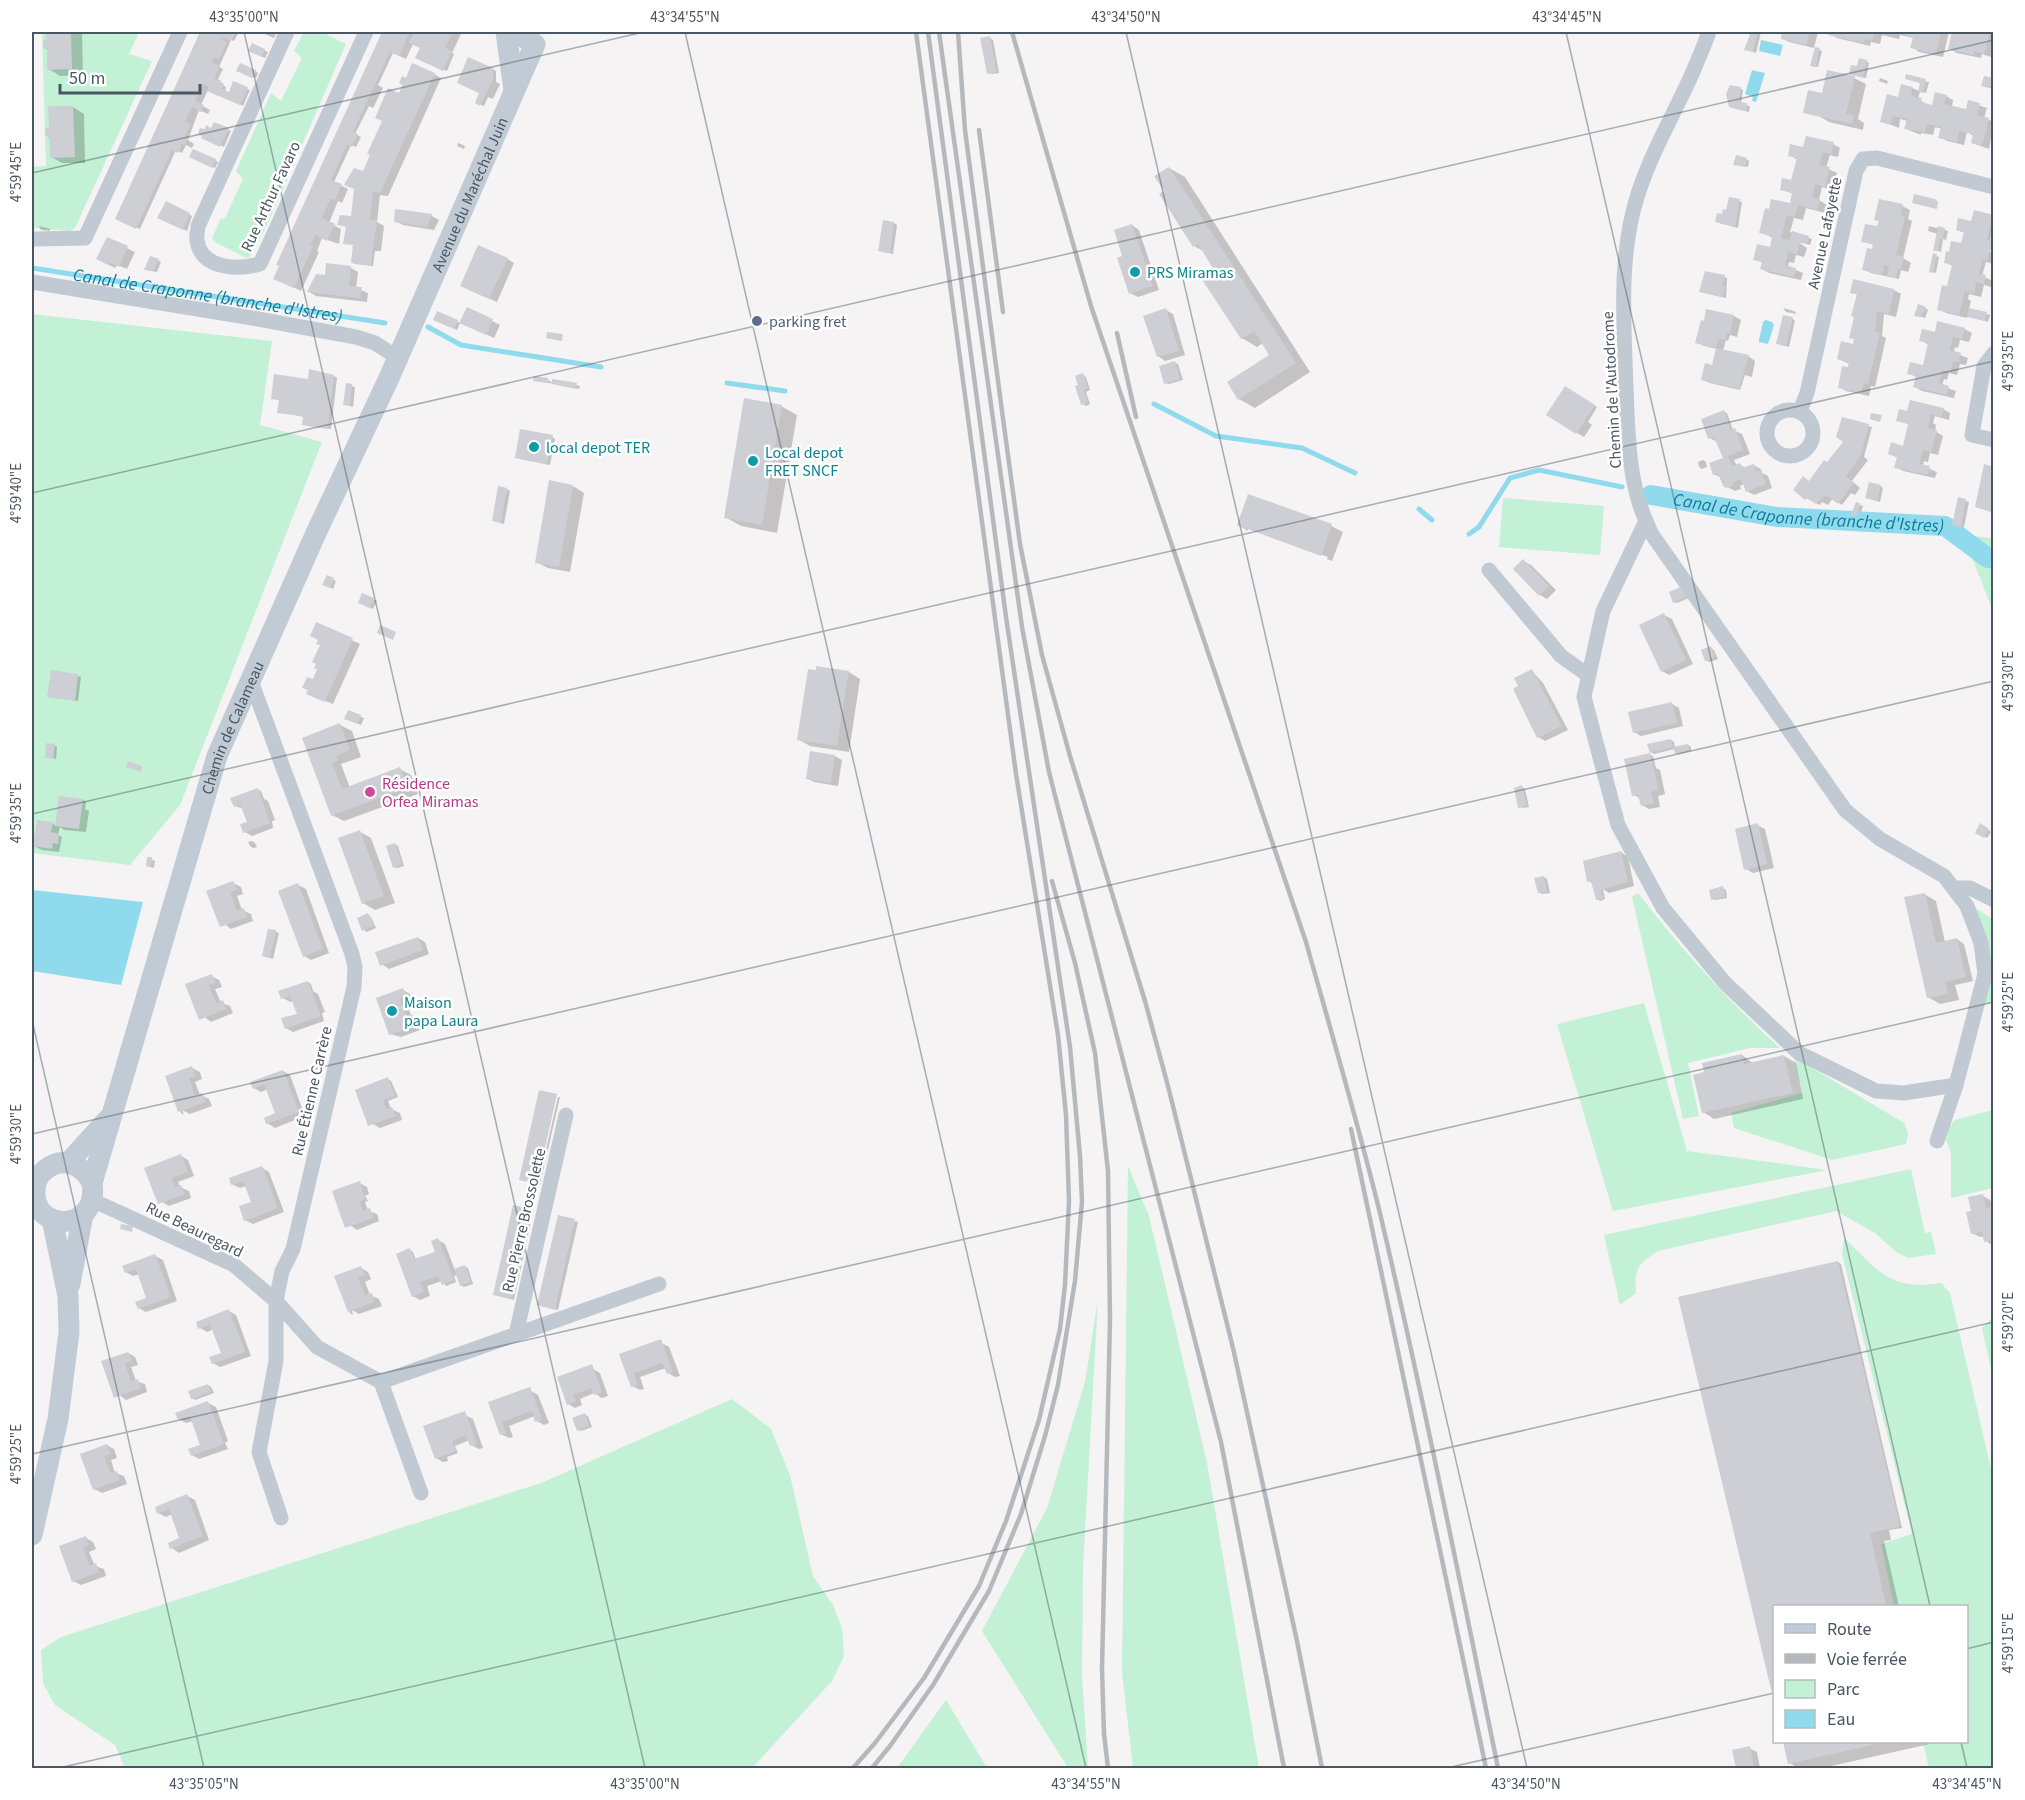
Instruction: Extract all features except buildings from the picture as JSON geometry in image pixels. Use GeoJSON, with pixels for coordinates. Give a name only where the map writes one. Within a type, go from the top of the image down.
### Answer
{"type":"FeatureCollection","features":[{"type":"Feature","properties":{"kind":"main road"},"geometry":{"type":"LineString","coordinates":[[506,32],[514,91]]}},
{"type":"Feature","properties":{"kind":"main road"},"geometry":{"type":"LineString","coordinates":[[513,32],[538,38]]}},
{"type":"Feature","properties":{"kind":"main road","name":"Avenue du Maréchal Juin"},"geometry":{"type":"LineString","coordinates":[[398,358],[538,38]]}},
{"type":"Feature","properties":{"kind":"main road","name":"Chemin de Calameau"},"geometry":{"type":"LineString","coordinates":[[68,1296],[89,1199],[112,1114],[217,756],[316,533],[398,358]]}},
{"type":"Feature","properties":{"kind":"main road","name":"Chemin de Calameau"},"geometry":{"type":"LineString","coordinates":[[68,1163],[112,1114]]}},
{"type":"Feature","properties":{"kind":"main road"},"geometry":{"type":"LineString","coordinates":[[59,1163],[68,1163],[82,1170],[89,1199],[69,1221],[52,1219],[34,1203],[38,1171],[59,1163]]}},
{"type":"Feature","properties":{"kind":"main road","name":"Chemin de Calameau"},"geometry":{"type":"LineString","coordinates":[[32,1535],[58,1419],[69,1332],[68,1296],[52,1219]]}},
{"type":"Feature","properties":{"kind":"street"},"geometry":{"type":"LineString","coordinates":[[32,239],[85,238],[180,32]]}},
{"type":"Feature","properties":{"kind":"street","name":"Rue Arthur Favaro"},"geometry":{"type":"LineString","coordinates":[[287,32],[198,226],[197,240],[202,253],[212,261],[226,267],[244,268],[260,264],[364,32]]}},
{"type":"Feature","properties":{"kind":"street","name":"Chemin de l'Autodrome"},"geometry":{"type":"LineString","coordinates":[[1709,32],[1692,74],[1659,141],[1638,195],[1626,253],[1623,321],[1629,440],[1638,504],[1651,533],[1845,810],[1880,839],[1944,876],[1968,906],[1982,943],[1985,974],[1956,1085],[1937,1141]]}},
{"type":"Feature","properties":{"kind":"street","name":"Avenue Lafayette"},"geometry":{"type":"LineString","coordinates":[[1800,411],[1807,393],[1856,171],[1863,159],[1877,158],[1994,187]]}},
{"type":"Feature","properties":{"kind":"street"},"geometry":{"type":"LineString","coordinates":[[32,282],[267,320],[356,337],[375,343],[398,358]]}},
{"type":"Feature","properties":{"kind":"street"},"geometry":{"type":"LineString","coordinates":[[1994,353],[1984,366],[1972,435],[1994,440]]}},
{"type":"Feature","properties":{"kind":"street"},"geometry":{"type":"LineString","coordinates":[[1646,521],[1603,611],[1584,697],[1618,825],[1663,908],[1725,983],[1799,1053],[1876,1091],[1904,1093],[1956,1085]]}},
{"type":"Feature","properties":{"kind":"street"},"geometry":{"type":"LineString","coordinates":[[1490,570],[1561,656],[1589,676]]}},
{"type":"Feature","properties":{"kind":"street","name":"Rue Étienne Carrère"},"geometry":{"type":"LineString","coordinates":[[251,681],[355,967],[354,987],[293,1249],[282,1271],[276,1301],[276,1361],[258,1452],[281,1518]]}},
{"type":"Feature","properties":{"kind":"street"},"geometry":{"type":"LineString","coordinates":[[1953,888],[1970,888],[1994,900]]}},
{"type":"Feature","properties":{"kind":"street","name":"Rue Pierre Brossolette"},"geometry":{"type":"LineString","coordinates":[[516,1334],[566,1115]]}},
{"type":"Feature","properties":{"kind":"street","name":"Rue Beauregard"},"geometry":{"type":"LineString","coordinates":[[89,1199],[234,1265],[276,1301]]}},
{"type":"Feature","properties":{"kind":"street"},"geometry":{"type":"LineString","coordinates":[[381,1382],[659,1284]]}},
{"type":"Feature","properties":{"kind":"street"},"geometry":{"type":"LineString","coordinates":[[276,1301],[317,1347],[381,1382],[421,1493]]}},
{"type":"Feature","properties":{"kind":"green space"},"geometry":{"type":"Polygon","coordinates":[[[42,32],[139,32],[129,54],[152,61],[75,228],[69,231],[34,228],[32,167],[46,166],[42,32]]]}},
{"type":"Feature","properties":{"kind":"green space"},"geometry":{"type":"Polygon","coordinates":[[[304,32],[322,32],[346,44],[268,223],[251,256],[246,258],[215,242],[212,238],[221,218],[224,219],[226,216],[243,179],[236,171],[271,93],[281,101],[302,58],[294,51],[304,32]]]}},
{"type":"Feature","properties":{"kind":"green space"},"geometry":{"type":"Polygon","coordinates":[[[32,314],[272,341],[260,425],[322,442],[180,805],[130,865],[32,853],[32,314]]]}},
{"type":"Feature","properties":{"kind":"green space"},"geometry":{"type":"Polygon","coordinates":[[[1503,498],[1604,506],[1600,555],[1499,547],[1503,498]]]}},
{"type":"Feature","properties":{"kind":"green space"},"geometry":{"type":"Polygon","coordinates":[[[1963,535],[1993,538],[1993,611],[1963,535]]]}},
{"type":"Feature","properties":{"kind":"green space"},"geometry":{"type":"Polygon","coordinates":[[[1638,893],[1706,974],[1780,1048],[1750,1048],[1688,1063],[1699,1116],[1683,1119],[1632,897],[1638,893]]]}},
{"type":"Feature","properties":{"kind":"green space"},"geometry":{"type":"Polygon","coordinates":[[[1972,906],[1993,919],[1993,1002],[1984,1004],[1972,906]]]}},
{"type":"Feature","properties":{"kind":"green space"},"geometry":{"type":"Polygon","coordinates":[[[1644,1003],[1687,1151],[1827,1170],[1613,1211],[1557,1024],[1644,1003]]]}},
{"type":"Feature","properties":{"kind":"green space"},"geometry":{"type":"Polygon","coordinates":[[[1794,1057],[1904,1123],[1908,1133],[1906,1144],[1832,1160],[1734,1128],[1731,1113],[1802,1093],[1794,1057]]]}},
{"type":"Feature","properties":{"kind":"green space"},"geometry":{"type":"Polygon","coordinates":[[[1993,1110],[1993,1188],[1951,1198],[1951,1153],[1946,1140],[1948,1128],[1955,1120],[1993,1110]]]}},
{"type":"Feature","properties":{"kind":"green space"},"geometry":{"type":"Polygon","coordinates":[[[1128,1166],[1149,1216],[1207,1463],[1259,1768],[1133,1768],[1122,1672],[1128,1166]]]}},
{"type":"Feature","properties":{"kind":"green space"},"geometry":{"type":"Polygon","coordinates":[[[1911,1169],[1925,1233],[1931,1232],[1936,1254],[1908,1258],[1895,1251],[1875,1233],[1836,1211],[1658,1251],[1639,1268],[1636,1293],[1620,1305],[1604,1235],[1911,1169]]]}},
{"type":"Feature","properties":{"kind":"green space"},"geometry":{"type":"Polygon","coordinates":[[[1844,1238],[1886,1276],[1909,1284],[1941,1283],[1950,1293],[1993,1477],[1993,1768],[1929,1768],[1923,1743],[1968,1743],[1968,1605],[1894,1605],[1881,1544],[1912,1534],[1842,1254],[1844,1238]]]}},
{"type":"Feature","properties":{"kind":"green space"},"geometry":{"type":"Polygon","coordinates":[[[1098,1299],[1083,1567],[1082,1677],[1088,1768],[1068,1768],[982,1631],[1047,1508],[1085,1382],[1098,1299]]]}},
{"type":"Feature","properties":{"kind":"green space"},"geometry":{"type":"Polygon","coordinates":[[[1993,1317],[1993,1378],[1982,1328],[1993,1317]]]}},
{"type":"Feature","properties":{"kind":"green space"},"geometry":{"type":"Polygon","coordinates":[[[732,1399],[771,1429],[790,1475],[813,1576],[833,1605],[842,1628],[844,1656],[832,1681],[752,1768],[125,1768],[115,1745],[55,1705],[43,1683],[41,1650],[61,1637],[541,1483],[732,1399]]]}},
{"type":"Feature","properties":{"kind":"green space"},"geometry":{"type":"Polygon","coordinates":[[[946,1700],[987,1768],[897,1768],[946,1700]]]}},
{"type":"Feature","properties":{"kind":"water"},"geometry":{"type":"Polygon","coordinates":[[[1761,40],[1783,45],[1780,56],[1759,51],[1761,40]]]}},
{"type":"Feature","properties":{"kind":"water"},"geometry":{"type":"Polygon","coordinates":[[[1752,70],[1765,73],[1756,102],[1752,101],[1753,97],[1745,94],[1752,70]]]}},
{"type":"Feature","properties":{"kind":"water"},"geometry":{"type":"Polygon","coordinates":[[[1766,320],[1774,325],[1768,344],[1759,342],[1763,322],[1766,320]]]}},
{"type":"Feature","properties":{"kind":"water"},"geometry":{"type":"Polygon","coordinates":[[[32,890],[143,902],[121,985],[32,971],[32,890]]]}},
{"type":"Feature","properties":{"kind":"waterway","name":"Canal de Craponne (branche d'Istres)"},"geometry":{"type":"LineString","coordinates":[[32,268],[385,323]]}},
{"type":"Feature","properties":{"kind":"waterway","name":"Canal de Craponne (branche d'Istres)"},"geometry":{"type":"LineString","coordinates":[[428,327],[461,345],[601,367]]}},
{"type":"Feature","properties":{"kind":"waterway","name":"Canal de Craponne (branche d'Istres)"},"geometry":{"type":"LineString","coordinates":[[727,383],[785,391]]}},
{"type":"Feature","properties":{"kind":"waterway","name":"Canal de Craponne (branche d'Istres)"},"geometry":{"type":"LineString","coordinates":[[1154,404],[1216,436],[1302,448],[1355,473]]}},
{"type":"Feature","properties":{"kind":"waterway","name":"Canal de Craponne (branche d'Istres)"},"geometry":{"type":"LineString","coordinates":[[1469,534],[1479,527],[1510,478],[1539,470],[1622,487]]}},
{"type":"Feature","properties":{"kind":"waterway","name":"Canal de Craponne (branche d'Istres)"},"geometry":{"type":"LineString","coordinates":[[1651,495],[1777,517],[1945,526],[1988,558],[1994,558]]}},
{"type":"Feature","properties":{"kind":"waterway","name":"Canal de Craponne (branche d'Istres)"},"geometry":{"type":"LineString","coordinates":[[1419,509],[1432,520]]}},
{"type":"Feature","properties":{"kind":"railway"},"geometry":{"type":"LineString","coordinates":[[853,1768],[924,1678],[979,1586],[1006,1521],[1039,1420],[1060,1329],[1065,1285],[1069,1201],[1066,1115],[1058,1035],[1016,774],[916,32]]}},
{"type":"Feature","properties":{"kind":"railway"},"geometry":{"type":"LineString","coordinates":[[872,1768],[933,1685],[989,1591],[1021,1514],[1058,1385],[1075,1281],[1082,1202],[1070,1047],[1006,617],[928,32]]}},
{"type":"Feature","properties":{"kind":"railway"},"geometry":{"type":"LineString","coordinates":[[939,32],[1022,627],[1049,772],[1221,1442],[1284,1768]]}},
{"type":"Feature","properties":{"kind":"railway"},"geometry":{"type":"LineString","coordinates":[[958,32],[965,130],[1002,411],[1020,544],[1042,655],[1168,1086],[1233,1348],[1297,1641],[1322,1768]]}},
{"type":"Feature","properties":{"kind":"railway"},"geometry":{"type":"LineString","coordinates":[[1012,32],[1091,306],[1306,942],[1334,1042],[1371,1176],[1395,1279],[1441,1488],[1498,1768]]}},
{"type":"Feature","properties":{"kind":"railway"},"geometry":{"type":"LineString","coordinates":[[979,130],[1003,312]]}},
{"type":"Feature","properties":{"kind":"railway"},"geometry":{"type":"LineString","coordinates":[[1117,333],[1136,417]]}},
{"type":"Feature","properties":{"kind":"railway"},"geometry":{"type":"LineString","coordinates":[[1052,881],[1075,963],[1095,1053],[1108,1171],[1110,1319],[1102,1669],[1104,1734],[1108,1768]]}},
{"type":"Feature","properties":{"kind":"railway"},"geometry":{"type":"LineString","coordinates":[[1351,1129],[1486,1768]]}},
{"type":"Feature","properties":{"kind":"place","name":"PRS Miramas"},"geometry":{"type":"Point","coordinates":[1135,272]}},
{"type":"Feature","properties":{"kind":"place","name":"parking fret"},"geometry":{"type":"Point","coordinates":[757,321]}},
{"type":"Feature","properties":{"kind":"place","name":"local depot TER"},"geometry":{"type":"Point","coordinates":[534,447]}},
{"type":"Feature","properties":{"kind":"place","name":"Local depot FRET SNCF"},"geometry":{"type":"Point","coordinates":[753,461]}},
{"type":"Feature","properties":{"kind":"place","name":"Résidence Orfea Miramas"},"geometry":{"type":"Point","coordinates":[370,792]}},
{"type":"Feature","properties":{"kind":"place","name":"Maison papa Laura"},"geometry":{"type":"Point","coordinates":[392,1011]}}]}
